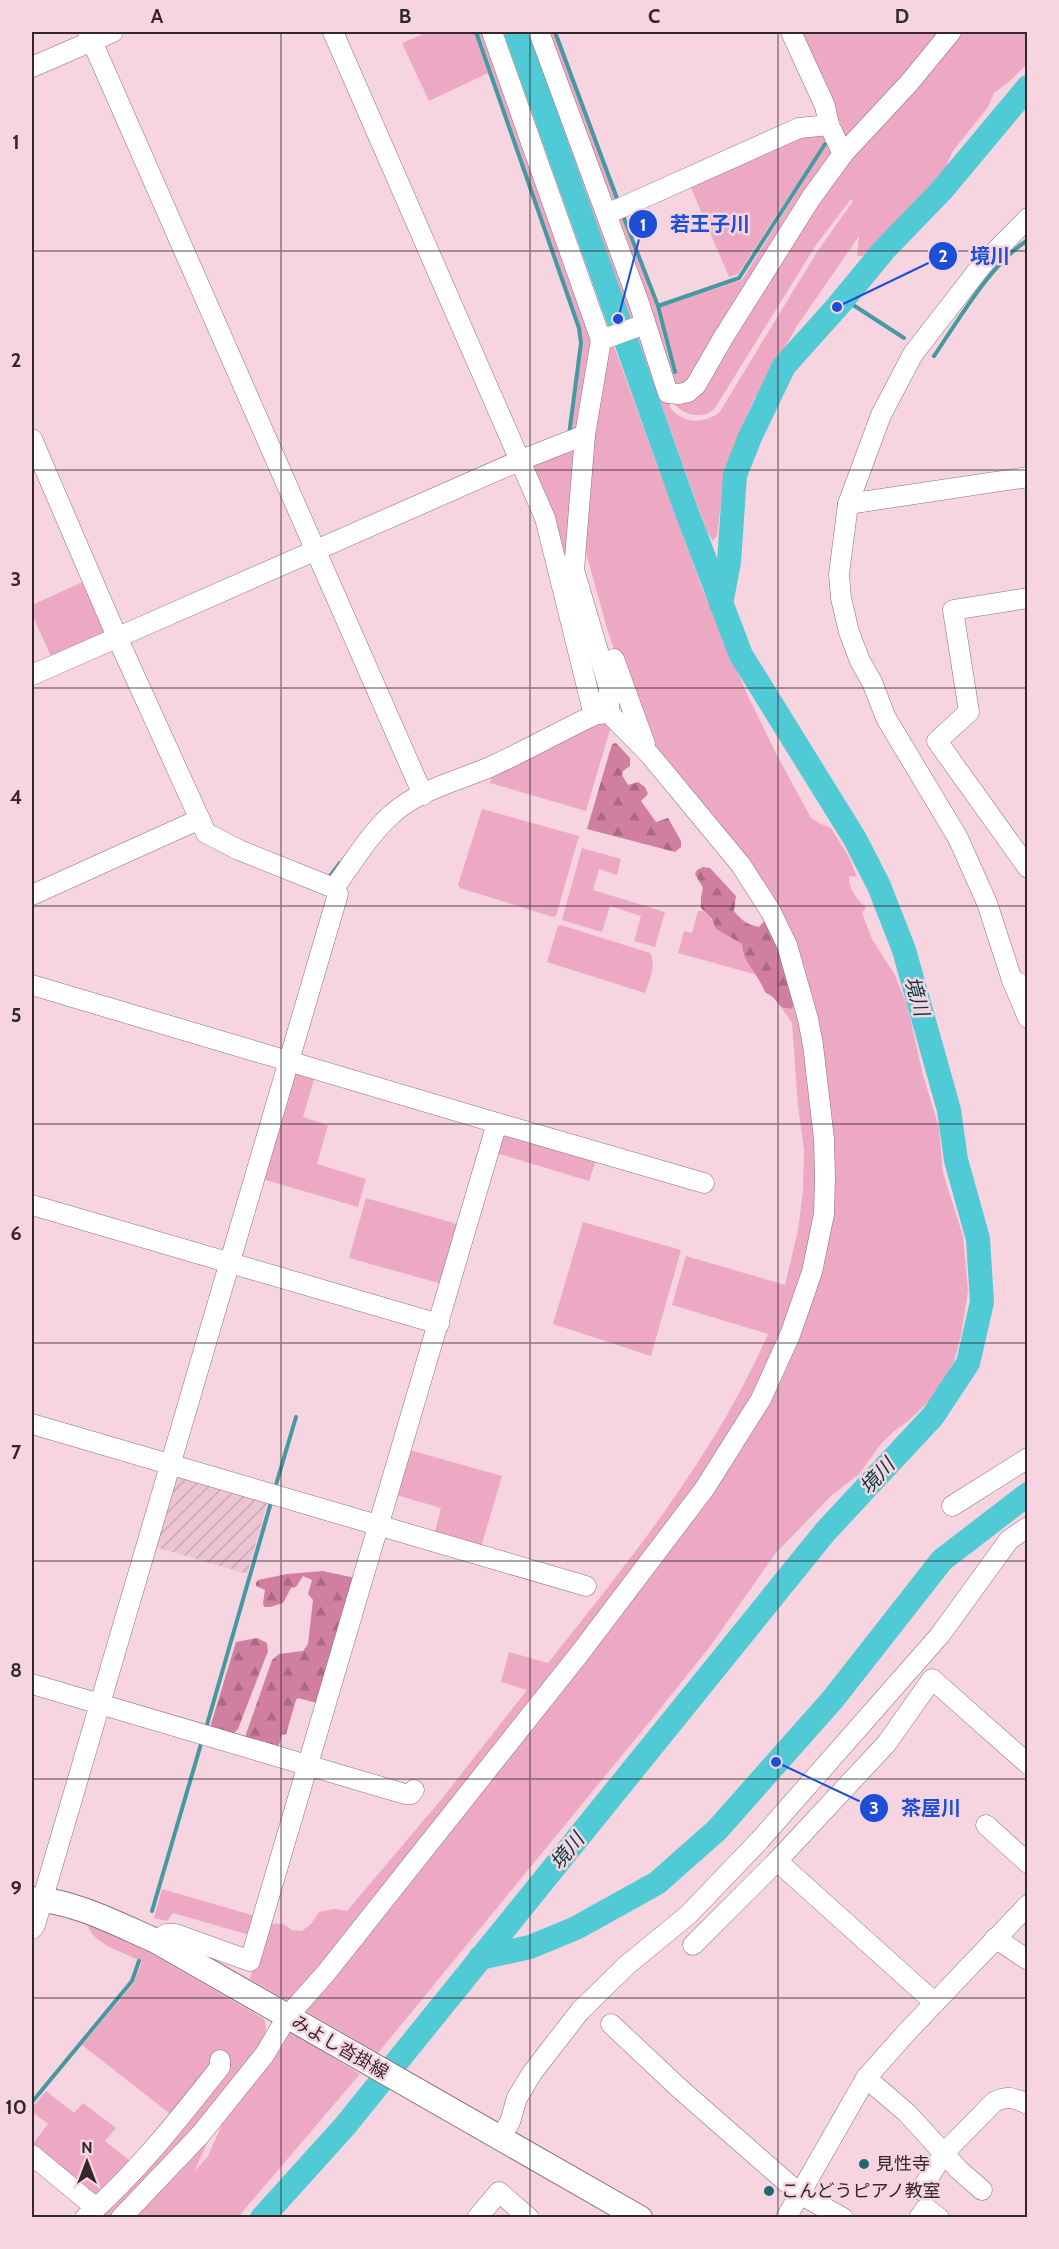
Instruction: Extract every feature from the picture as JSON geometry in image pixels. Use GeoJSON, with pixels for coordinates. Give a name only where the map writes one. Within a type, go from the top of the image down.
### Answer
{"type":"FeatureCollection","features":[{"type":"Feature","properties":{"kind":"main road","name":"みよし沓掛線"},"geometry":{"type":"LineString","coordinates":[[37,1899],[89,1912],[156,1941],[640,2217]]}},
{"type":"Feature","properties":{"kind":"street"},"geometry":{"type":"LineString","coordinates":[[32,67],[90,36],[112,32]]}},
{"type":"Feature","properties":{"kind":"street"},"geometry":{"type":"LineString","coordinates":[[121,2217],[166,2172],[219,2112],[265,2054],[287,2017],[326,1973],[580,1653],[705,1488],[761,1399],[790,1335],[812,1272],[824,1215],[824,1139],[813,1045],[794,966],[771,912],[741,865],[650,755],[601,714],[545,518],[333,32]]}},
{"type":"Feature","properties":{"kind":"street"},"geometry":{"type":"LineString","coordinates":[[334,888],[352,861],[390,816],[423,795],[601,714],[609,688],[574,570],[585,435],[605,339],[492,32]]}},
{"type":"Feature","properties":{"kind":"street"},"geometry":{"type":"LineString","coordinates":[[539,32],[607,214],[668,393],[679,394],[688,392],[696,385],[811,198],[843,154],[909,83],[951,32]]}},
{"type":"Feature","properties":{"kind":"street"},"geometry":{"type":"LineString","coordinates":[[791,32],[825,106],[829,124],[843,154]]}},
{"type":"Feature","properties":{"kind":"street"},"geometry":{"type":"LineString","coordinates":[[90,36],[423,795]]}},
{"type":"Feature","properties":{"kind":"street"},"geometry":{"type":"LineString","coordinates":[[607,214],[800,128],[829,124]]}},
{"type":"Feature","properties":{"kind":"street"},"geometry":{"type":"LineString","coordinates":[[1028,218],[982,266],[913,354],[881,415],[848,504],[838,574],[849,632],[886,717],[958,838],[1020,984],[1028,1018]]}},
{"type":"Feature","properties":{"kind":"street"},"geometry":{"type":"LineString","coordinates":[[605,339],[645,324]]}},
{"type":"Feature","properties":{"kind":"street"},"geometry":{"type":"LineString","coordinates":[[32,675],[521,460],[585,435]]}},
{"type":"Feature","properties":{"kind":"street"},"geometry":{"type":"LineString","coordinates":[[32,439],[117,637],[206,833],[239,850],[334,888],[338,894],[101,1704],[37,1899],[32,1929]]}},
{"type":"Feature","properties":{"kind":"street"},"geometry":{"type":"LineString","coordinates":[[848,504],[1028,477]]}},
{"type":"Feature","properties":{"kind":"street"},"geometry":{"type":"LineString","coordinates":[[577,533],[600,622],[650,755]]}},
{"type":"Feature","properties":{"kind":"street"},"geometry":{"type":"LineString","coordinates":[[1028,598],[953,610],[969,712],[937,741],[1028,868]]}},
{"type":"Feature","properties":{"kind":"street"},"geometry":{"type":"LineString","coordinates":[[32,895],[200,819]]}},
{"type":"Feature","properties":{"kind":"street"},"geometry":{"type":"LineString","coordinates":[[32,985],[704,1183]]}},
{"type":"Feature","properties":{"kind":"street"},"geometry":{"type":"LineString","coordinates":[[156,1941],[166,1935],[175,1934],[250,1961],[497,1123]]}},
{"type":"Feature","properties":{"kind":"street"},"geometry":{"type":"LineString","coordinates":[[32,1205],[439,1324]]}},
{"type":"Feature","properties":{"kind":"street"},"geometry":{"type":"LineString","coordinates":[[32,1424],[586,1586]]}},
{"type":"Feature","properties":{"kind":"street"},"geometry":{"type":"LineString","coordinates":[[952,1506],[1028,1458]]}},
{"type":"Feature","properties":{"kind":"street"},"geometry":{"type":"LineString","coordinates":[[494,2135],[510,2122],[518,2098],[532,2073],[580,2011],[627,1965],[688,1915],[759,1840],[940,1635],[1010,1540],[1028,1527]]}},
{"type":"Feature","properties":{"kind":"street"},"geometry":{"type":"LineString","coordinates":[[693,1945],[777,1862],[887,1743],[932,1679],[1028,1764]]}},
{"type":"Feature","properties":{"kind":"street"},"geometry":{"type":"LineString","coordinates":[[32,1684],[405,1794],[411,1794],[414,1790]]}},
{"type":"Feature","properties":{"kind":"street"},"geometry":{"type":"LineString","coordinates":[[986,1825],[1028,1863]]}},
{"type":"Feature","properties":{"kind":"street"},"geometry":{"type":"LineString","coordinates":[[777,1862],[935,2003]]}},
{"type":"Feature","properties":{"kind":"street"},"geometry":{"type":"LineString","coordinates":[[786,2217],[866,2079],[1028,1905]]}},
{"type":"Feature","properties":{"kind":"street"},"geometry":{"type":"LineString","coordinates":[[995,1938],[1028,1960]]}},
{"type":"Feature","properties":{"kind":"street"},"geometry":{"type":"LineString","coordinates":[[611,2024],[679,2088],[800,2194],[843,2217]]}},
{"type":"Feature","properties":{"kind":"street"},"geometry":{"type":"LineString","coordinates":[[32,2155],[91,2213],[151,2150],[206,2085],[220,2067],[220,2060]]}},
{"type":"Feature","properties":{"kind":"street"},"geometry":{"type":"LineString","coordinates":[[866,2079],[907,2113],[959,2170],[982,2190]]}},
{"type":"Feature","properties":{"kind":"street"},"geometry":{"type":"LineString","coordinates":[[921,2190],[944,2153],[994,2102],[1003,2097],[1012,2097],[1028,2104]]}},
{"type":"Feature","properties":{"kind":"street"},"geometry":{"type":"LineString","coordinates":[[477,2217],[499,2192],[529,2217]]}},
{"type":"Feature","properties":{"kind":"street"},"geometry":{"type":"LineString","coordinates":[[919,2217],[926,2208],[939,2217]]}},
{"type":"Feature","properties":{"kind":"shaded area"},"geometry":{"type":"Polygon","coordinates":[[[428,32],[474,32],[488,73],[429,101],[402,43],[428,32]]]}},
{"type":"Feature","properties":{"kind":"shaded area"},"geometry":{"type":"Polygon","coordinates":[[[478,32],[488,32],[594,333],[583,420],[570,437],[583,343],[580,327],[478,32]]]}},
{"type":"Feature","properties":{"kind":"shaded area"},"geometry":{"type":"Polygon","coordinates":[[[528,32],[536,32],[640,320],[631,325],[528,32]]]}},
{"type":"Feature","properties":{"kind":"shaded area"},"geometry":{"type":"Polygon","coordinates":[[[544,32],[554,32],[618,206],[612,208],[544,32]]]}},
{"type":"Feature","properties":{"kind":"shaded area"},"geometry":{"type":"Polygon","coordinates":[[[801,32],[945,32],[850,143],[838,132],[842,127],[801,32]]]}},
{"type":"Feature","properties":{"kind":"shaded area"},"geometry":{"type":"Polygon","coordinates":[[[957,32],[1027,32],[1027,64],[994,93],[988,107],[952,152],[940,182],[863,256],[857,256],[859,236],[797,326],[752,403],[734,445],[724,476],[717,536],[713,541],[707,531],[635,332],[644,332],[671,409],[682,418],[694,421],[713,417],[719,413],[817,252],[853,201],[851,199],[816,245],[715,408],[705,414],[694,415],[683,411],[674,403],[686,398],[813,203],[957,32]]]}},
{"type":"Feature","properties":{"kind":"shaded area"},"geometry":{"type":"Polygon","coordinates":[[[802,131],[830,133],[738,274],[729,277],[688,181],[802,131]]]}},
{"type":"Feature","properties":{"kind":"shaded area"},"geometry":{"type":"Polygon","coordinates":[[[832,138],[837,147],[693,383],[677,390],[614,214],[620,211],[655,304],[673,373],[676,373],[660,307],[742,280],[832,138]]]}},
{"type":"Feature","properties":{"kind":"shaded area"},"geometry":{"type":"Polygon","coordinates":[[[612,341],[702,588],[747,694],[811,818],[831,828],[848,855],[857,877],[849,876],[852,889],[866,908],[862,913],[872,939],[895,975],[907,1005],[923,1075],[939,1128],[943,1173],[963,1236],[968,1291],[954,1361],[945,1379],[929,1401],[894,1431],[880,1445],[859,1474],[831,1496],[775,1554],[711,1645],[378,2053],[301,2008],[583,1654],[798,1331],[829,1161],[780,918],[659,762],[608,632],[585,549],[584,490],[606,344],[612,341]]]}},
{"type":"Feature","properties":{"kind":"shaded area"},"geometry":{"type":"Polygon","coordinates":[[[579,442],[570,567],[604,686],[600,696],[596,696],[529,468],[567,451],[579,442]]]}},
{"type":"Feature","properties":{"kind":"shaded area"},"geometry":{"type":"Polygon","coordinates":[[[89,579],[110,634],[53,661],[32,614],[32,605],[89,579]]]}},
{"type":"Feature","properties":{"kind":"shaded area"},"geometry":{"type":"Polygon","coordinates":[[[599,719],[611,726],[586,811],[490,783],[494,770],[599,719]]]}},
{"type":"Feature","properties":{"kind":"shaded area"},"geometry":{"type":"Polygon","coordinates":[[[482,809],[579,836],[556,916],[460,888],[458,885],[482,809]]]}},
{"type":"Feature","properties":{"kind":"shaded area"},"geometry":{"type":"Polygon","coordinates":[[[582,848],[621,859],[617,875],[599,869],[593,890],[665,912],[655,947],[634,941],[641,916],[610,906],[602,932],[562,920],[582,848]]]}},
{"type":"Feature","properties":{"kind":"shaded area"},"geometry":{"type":"Polygon","coordinates":[[[698,911],[703,911],[729,937],[742,944],[754,974],[678,953],[684,931],[692,933],[698,911]]]}},
{"type":"Feature","properties":{"kind":"shaded area"},"geometry":{"type":"Polygon","coordinates":[[[561,925],[650,953],[653,967],[645,993],[547,962],[558,926],[561,925]]]}},
{"type":"Feature","properties":{"kind":"shaded area"},"geometry":{"type":"Polygon","coordinates":[[[798,1002],[821,1145],[813,1249],[765,1383],[701,1487],[511,1732],[290,2002],[250,1979],[266,1923],[283,1924],[292,1930],[302,1931],[311,1924],[319,1912],[334,1909],[347,1911],[440,1801],[527,1690],[501,1682],[509,1652],[548,1663],[640,1546],[669,1505],[723,1422],[747,1379],[768,1334],[672,1305],[686,1256],[785,1285],[798,1230],[803,1191],[804,1150],[798,1106],[792,1023],[781,1007],[791,1009],[798,1002]]]}},
{"type":"Feature","properties":{"kind":"shaded area"},"geometry":{"type":"Polygon","coordinates":[[[292,1070],[316,1073],[303,1117],[328,1125],[317,1164],[366,1179],[358,1207],[259,1178],[292,1070]]]}},
{"type":"Feature","properties":{"kind":"shaded area"},"geometry":{"type":"Polygon","coordinates":[[[499,1130],[597,1157],[589,1181],[493,1152],[499,1130]]]}},
{"type":"Feature","properties":{"kind":"shaded area"},"geometry":{"type":"Polygon","coordinates":[[[366,1198],[464,1226],[446,1285],[349,1258],[366,1198]]]}},
{"type":"Feature","properties":{"kind":"shaded area"},"geometry":{"type":"Polygon","coordinates":[[[583,1222],[681,1250],[651,1356],[553,1324],[583,1222]]]}},
{"type":"Feature","properties":{"kind":"shaded area"},"geometry":{"type":"Polygon","coordinates":[[[406,1449],[502,1476],[481,1547],[434,1535],[441,1508],[393,1494],[406,1449]]]}},
{"type":"Feature","properties":{"kind":"shaded area"},"geometry":{"type":"Polygon","coordinates":[[[174,1471],[269,1497],[247,1574],[152,1546],[174,1471]]]}},
{"type":"Feature","properties":{"kind":"shaded area"},"geometry":{"type":"Polygon","coordinates":[[[162,1889],[259,1917],[253,1936],[173,1913],[167,1921],[154,1918],[162,1889]]]}},
{"type":"Feature","properties":{"kind":"shaded area"},"geometry":{"type":"Polygon","coordinates":[[[87,1924],[147,1951],[264,2019],[266,2030],[253,2065],[114,2217],[90,2217],[173,2116],[82,2045],[134,1983],[142,1962],[102,1943],[90,1931],[87,1924]]]}},
{"type":"Feature","properties":{"kind":"shaded area"},"geometry":{"type":"Polygon","coordinates":[[[284,2028],[360,2074],[238,2217],[128,2218],[218,2119],[194,2172],[208,2156],[232,2102],[284,2028]]]}},
{"type":"Feature","properties":{"kind":"shaded area"},"geometry":{"type":"Polygon","coordinates":[[[46,2091],[74,2113],[83,2103],[116,2128],[105,2141],[134,2164],[100,2199],[32,2150],[32,2145],[48,2124],[32,2112],[32,2108],[46,2091]]]}},
{"type":"Feature","properties":{"kind":"green space"},"geometry":{"type":"Polygon","coordinates":[[[616,743],[630,758],[630,766],[623,771],[622,775],[628,785],[638,782],[645,787],[648,794],[641,801],[656,822],[668,818],[681,841],[681,847],[675,852],[587,829],[612,744],[616,743]]]}},
{"type":"Feature","properties":{"kind":"green space"},"geometry":{"type":"Polygon","coordinates":[[[703,867],[710,868],[736,896],[734,911],[742,919],[759,927],[768,917],[798,1002],[791,1009],[781,1007],[773,997],[765,992],[745,957],[742,944],[716,929],[712,919],[701,908],[703,888],[695,874],[703,867]]]}},
{"type":"Feature","properties":{"kind":"green space"},"geometry":{"type":"Polygon","coordinates":[[[323,1571],[355,1578],[317,1703],[298,1698],[296,1700],[286,1734],[282,1735],[278,1748],[245,1737],[272,1660],[279,1654],[303,1651],[308,1644],[313,1600],[308,1594],[312,1580],[303,1576],[296,1587],[291,1588],[283,1603],[264,1607],[265,1590],[256,1586],[256,1583],[258,1580],[287,1574],[323,1571]]]}},
{"type":"Feature","properties":{"kind":"green space"},"geometry":{"type":"Polygon","coordinates":[[[257,1638],[267,1643],[268,1651],[238,1729],[232,1735],[213,1730],[211,1724],[236,1642],[257,1638]]]}},
{"type":"Feature","properties":{"kind":"waterway"},"geometry":{"type":"LineString","coordinates":[[476,32],[579,328],[581,343],[569,435]]}},
{"type":"Feature","properties":{"kind":"waterway","name":"境川"},"geometry":{"type":"LineString","coordinates":[[262,2218],[345,2126],[825,1532],[933,1416],[968,1363],[982,1302],[978,1239],[956,1160],[949,1110],[904,950],[879,886],[855,839],[741,655],[686,510],[516,32]]}},
{"type":"Feature","properties":{"kind":"waterway"},"geometry":{"type":"LineString","coordinates":[[555,32],[618,201]]}},
{"type":"Feature","properties":{"kind":"waterway","name":"境川"},"geometry":{"type":"LineString","coordinates":[[721,604],[729,562],[735,475],[750,437],[784,366],[884,250],[942,190],[1028,87]]}},
{"type":"Feature","properties":{"kind":"waterway"},"geometry":{"type":"LineString","coordinates":[[658,306],[739,278],[825,144]]}},
{"type":"Feature","properties":{"kind":"waterway"},"geometry":{"type":"LineString","coordinates":[[622,213],[658,306],[675,372]]}},
{"type":"Feature","properties":{"kind":"waterway"},"geometry":{"type":"LineString","coordinates":[[934,356],[988,278],[1014,250],[1028,240]]}},
{"type":"Feature","properties":{"kind":"waterway"},"geometry":{"type":"LineString","coordinates":[[844,299],[904,338]]}},
{"type":"Feature","properties":{"kind":"waterway"},"geometry":{"type":"LineString","coordinates":[[618,319],[628,316]]}},
{"type":"Feature","properties":{"kind":"waterway"},"geometry":{"type":"LineString","coordinates":[[327,877],[340,863]]}},
{"type":"Feature","properties":{"kind":"waterway"},"geometry":{"type":"LineString","coordinates":[[275,1488],[296,1417]]}},
{"type":"Feature","properties":{"kind":"waterway"},"geometry":{"type":"LineString","coordinates":[[480,1958],[530,1947],[576,1928],[657,1883],[717,1830],[833,1699],[942,1560],[1028,1494]]}},
{"type":"Feature","properties":{"kind":"waterway"},"geometry":{"type":"LineString","coordinates":[[206,1728],[272,1499]]}},
{"type":"Feature","properties":{"kind":"waterway"},"geometry":{"type":"LineString","coordinates":[[152,1911],[201,1744]]}},
{"type":"Feature","properties":{"kind":"waterway"},"geometry":{"type":"LineString","coordinates":[[32,2102],[132,1981],[139,1961]]}},
{"type":"Feature","properties":{"kind":"place","name":"境川"},"geometry":{"type":"Point","coordinates":[837,307]}},
{"type":"Feature","properties":{"kind":"place","name":"若王子川"},"geometry":{"type":"Point","coordinates":[618,319]}},
{"type":"Feature","properties":{"kind":"place","name":"茶屋川"},"geometry":{"type":"Point","coordinates":[776,1762]}},
{"type":"Feature","properties":{"kind":"place","name":"見性寺"},"geometry":{"type":"Point","coordinates":[864,2164]}},
{"type":"Feature","properties":{"kind":"place","name":"こんどうピアノ教室"},"geometry":{"type":"Point","coordinates":[769,2191]}}]}
